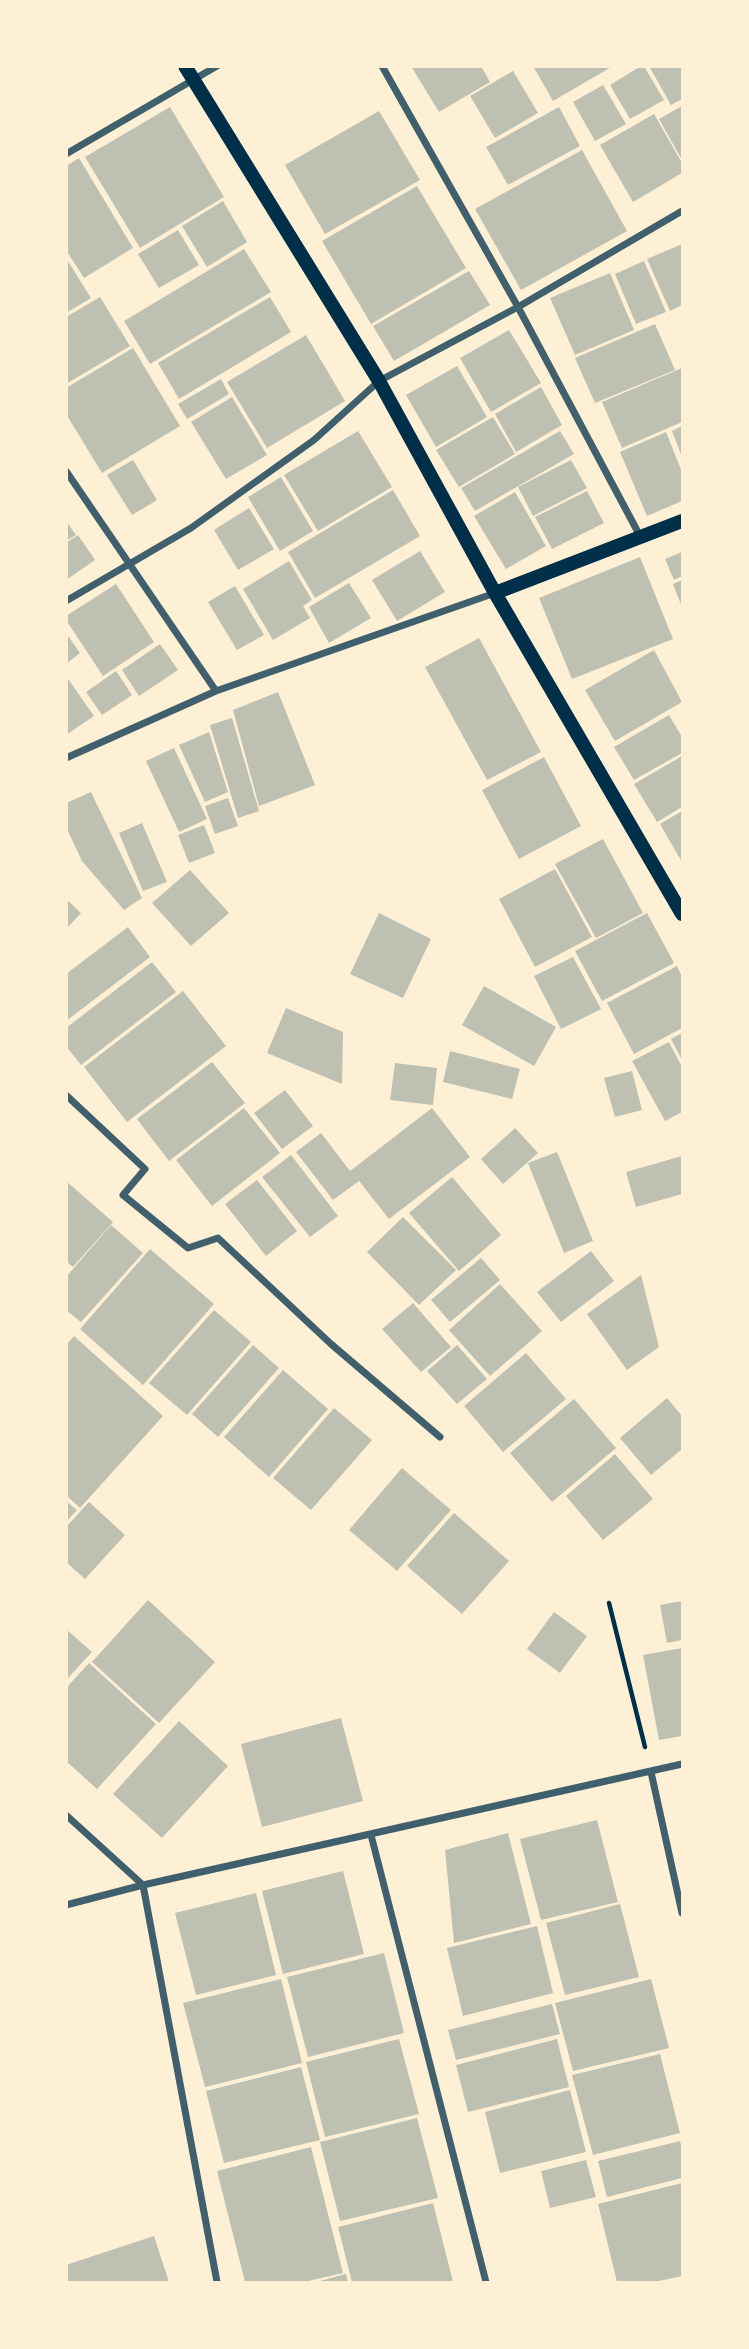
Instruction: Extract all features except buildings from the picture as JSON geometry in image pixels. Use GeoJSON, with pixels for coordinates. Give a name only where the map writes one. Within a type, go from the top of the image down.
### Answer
{"type":"FeatureCollection","features":[{"type":"Feature","properties":{"kind":"main road"},"geometry":{"type":"LineString","coordinates":[[185,66],[379,380],[495,593],[682,914]]}},
{"type":"Feature","properties":{"kind":"main road"},"geometry":{"type":"LineString","coordinates":[[495,593],[682,521]]}},
{"type":"Feature","properties":{"kind":"street"},"geometry":{"type":"LineString","coordinates":[[66,154],[216,66]]}},
{"type":"Feature","properties":{"kind":"street"},"geometry":{"type":"LineString","coordinates":[[382,66],[518,307],[640,536]]}},
{"type":"Feature","properties":{"kind":"street"},"geometry":{"type":"LineString","coordinates":[[66,601],[191,528],[314,440],[379,380],[518,307],[682,211]]}},
{"type":"Feature","properties":{"kind":"street"},"geometry":{"type":"LineString","coordinates":[[66,471],[216,691]]}},
{"type":"Feature","properties":{"kind":"street"},"geometry":{"type":"LineString","coordinates":[[66,758],[216,691],[495,593]]}},
{"type":"Feature","properties":{"kind":"street"},"geometry":{"type":"LineString","coordinates":[[66,1095],[145,1168],[123,1195],[188,1248],[218,1238],[331,1345],[440,1437]]}},
{"type":"Feature","properties":{"kind":"street"},"geometry":{"type":"LineString","coordinates":[[66,1905],[143,1885],[682,1764]]}},
{"type":"Feature","properties":{"kind":"street"},"geometry":{"type":"LineString","coordinates":[[651,1772],[682,1913]]}},
{"type":"Feature","properties":{"kind":"street"},"geometry":{"type":"LineString","coordinates":[[66,1815],[143,1885],[217,2283]]}},
{"type":"Feature","properties":{"kind":"street"},"geometry":{"type":"LineString","coordinates":[[371,1835],[486,2283]]}},
{"type":"Feature","properties":{"kind":"path"},"geometry":{"type":"LineString","coordinates":[[609,1603],[651,1772]]}}]}
